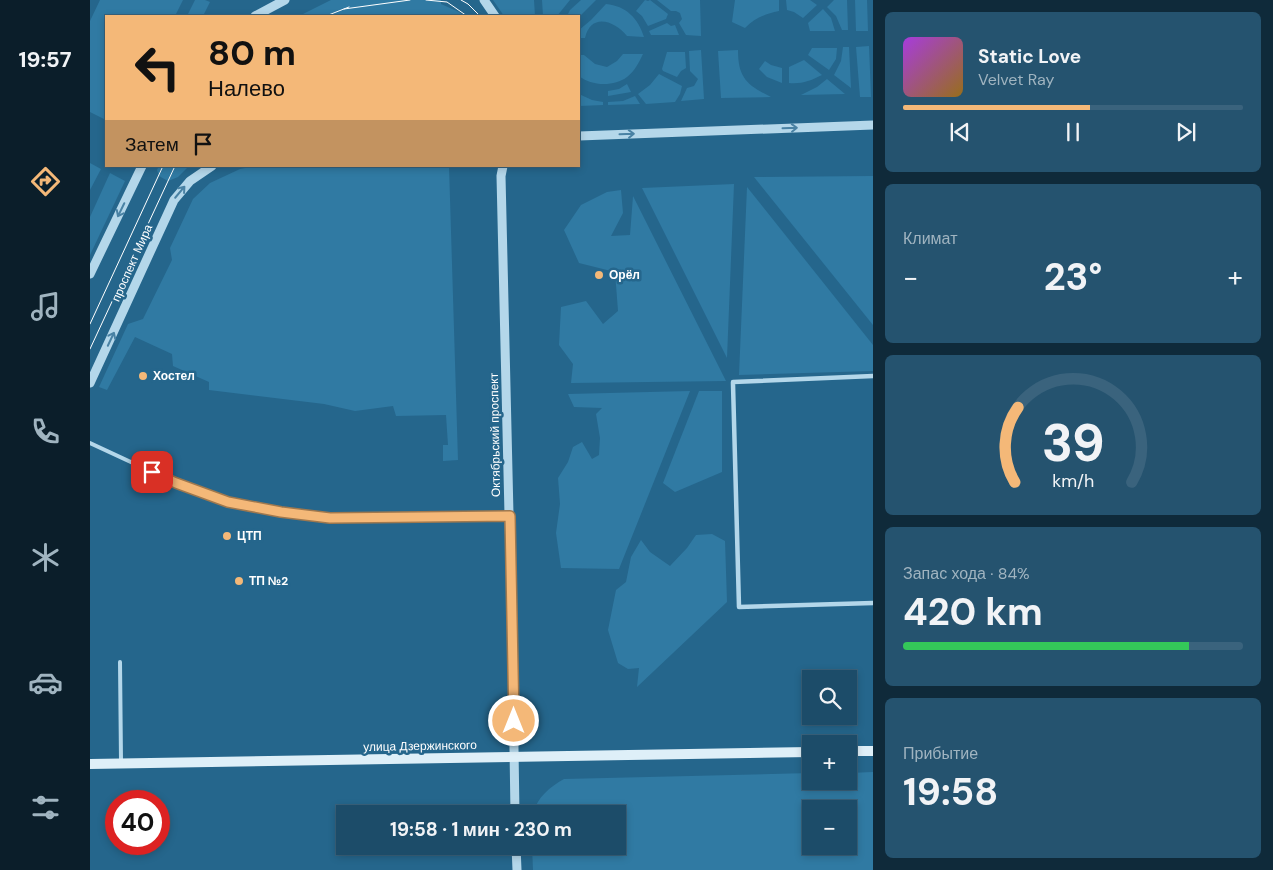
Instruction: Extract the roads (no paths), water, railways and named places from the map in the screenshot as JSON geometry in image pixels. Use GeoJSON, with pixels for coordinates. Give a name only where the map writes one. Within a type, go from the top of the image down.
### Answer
{"type":"FeatureCollection","features":[{"type":"Feature","properties":{"kind":"main road"},"geometry":{"type":"LineString","coordinates":[[857,752],[873,751]]}},
{"type":"Feature","properties":{"kind":"main road","name":"улица Дзержинского"},"geometry":{"type":"LineString","coordinates":[[90,764],[802,752]]}},
{"type":"Feature","properties":{"kind":"street"},"geometry":{"type":"LineString","coordinates":[[257,15],[285,0]]}},
{"type":"Feature","properties":{"kind":"street"},"geometry":{"type":"LineString","coordinates":[[484,0],[494,15]]}},
{"type":"Feature","properties":{"kind":"street"},"geometry":{"type":"LineString","coordinates":[[580,136],[873,125]]}},
{"type":"Feature","properties":{"kind":"street"},"geometry":{"type":"LineString","coordinates":[[90,274],[142,167]]}},
{"type":"Feature","properties":{"kind":"street","name":"проспект Мира"},"geometry":{"type":"LineString","coordinates":[[90,383],[174,200],[190,181],[211,167]]}},
{"type":"Feature","properties":{"kind":"street","name":"Октябрьский проспект"},"geometry":{"type":"LineString","coordinates":[[502,171],[514,684],[515,805]]}},
{"type":"Feature","properties":{"kind":"street"},"geometry":{"type":"LineString","coordinates":[[873,376],[733,382],[733,384],[739,607],[873,604]]}},
{"type":"Feature","properties":{"kind":"street"},"geometry":{"type":"LineString","coordinates":[[516,855],[517,870]]}},
{"type":"Feature","properties":{"kind":"lane"},"geometry":{"type":"LineString","coordinates":[[90,443],[176,483],[228,502],[281,512],[330,518],[510,516]]}},
{"type":"Feature","properties":{"kind":"lane"},"geometry":{"type":"LineString","coordinates":[[120,662],[121,764]]}},
{"type":"Feature","properties":{"kind":"tram line"},"geometry":{"type":"LineString","coordinates":[[344,9],[410,0]]}},
{"type":"Feature","properties":{"kind":"tram line"},"geometry":{"type":"LineString","coordinates":[[426,0],[447,2],[466,15]]}},
{"type":"Feature","properties":{"kind":"tram line"},"geometry":{"type":"LineString","coordinates":[[461,0],[479,15]]}},
{"type":"Feature","properties":{"kind":"tram line"},"geometry":{"type":"LineString","coordinates":[[329,15],[349,7]]}},
{"type":"Feature","properties":{"kind":"tram line"},"geometry":{"type":"LineString","coordinates":[[90,324],[163,167]]}},
{"type":"Feature","properties":{"kind":"tram line"},"geometry":{"type":"LineString","coordinates":[[90,349],[175,167]]}},
{"type":"Feature","properties":{"kind":"place","name":"Орёл"},"geometry":{"type":"Point","coordinates":[599,275]}},
{"type":"Feature","properties":{"kind":"place","name":"Хостел"},"geometry":{"type":"Point","coordinates":[143,376]}},
{"type":"Feature","properties":{"kind":"place","name":"ЦТП"},"geometry":{"type":"Point","coordinates":[227,536]}},
{"type":"Feature","properties":{"kind":"place","name":"ТП №2"},"geometry":{"type":"Point","coordinates":[239,581]}}]}
